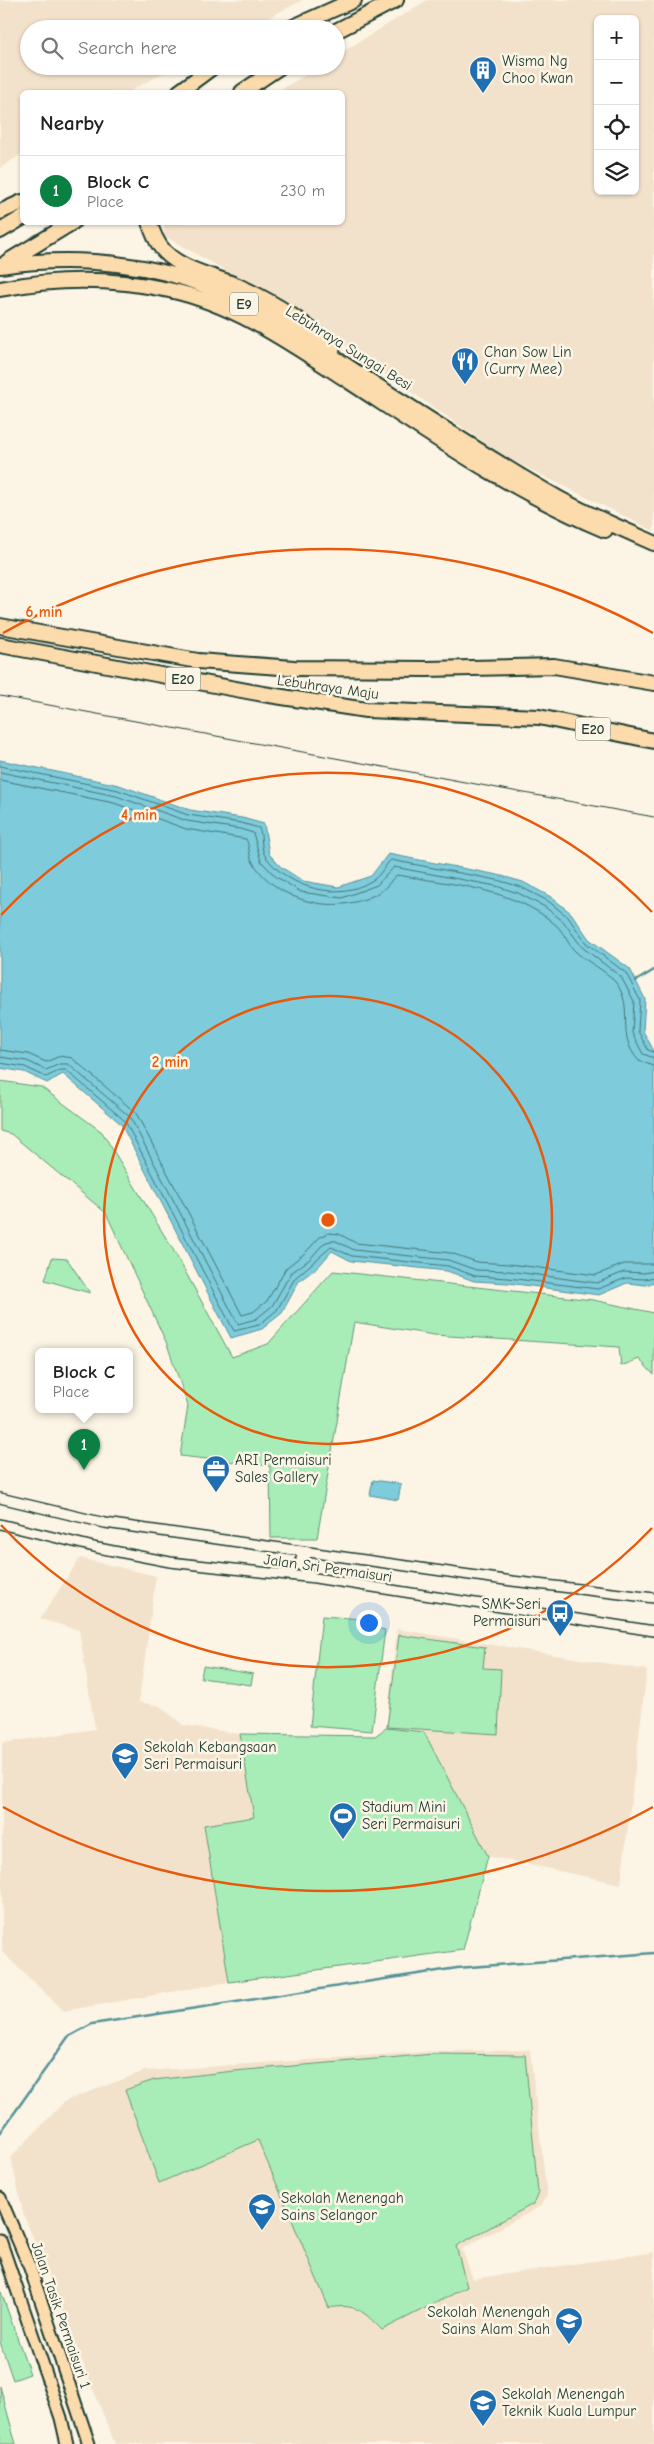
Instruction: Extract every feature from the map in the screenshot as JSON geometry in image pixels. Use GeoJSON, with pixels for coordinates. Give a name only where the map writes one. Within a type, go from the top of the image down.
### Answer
{"type":"FeatureCollection","features":[{"type":"Feature","properties":{"kind":"highway"},"geometry":{"type":"LineString","coordinates":[[309,20],[354,0]]}},
{"type":"Feature","properties":{"kind":"highway"},"geometry":{"type":"LineString","coordinates":[[345,26],[396,0]]}},
{"type":"Feature","properties":{"kind":"highway"},"geometry":{"type":"LineString","coordinates":[[182,90],[202,75]]}},
{"type":"Feature","properties":{"kind":"highway"},"geometry":{"type":"LineString","coordinates":[[245,90],[267,75]]}},
{"type":"Feature","properties":{"kind":"highway"},"geometry":{"type":"LineString","coordinates":[[0,212],[20,203]]}},
{"type":"Feature","properties":{"kind":"highway"},"geometry":{"type":"LineString","coordinates":[[0,231],[20,219]]}},
{"type":"Feature","properties":{"kind":"highway"},"geometry":{"type":"LineString","coordinates":[[0,266],[32,249],[68,225]]}},
{"type":"Feature","properties":{"kind":"highway"},"geometry":{"type":"LineString","coordinates":[[150,225],[156,240],[166,253],[182,264],[224,280],[266,301],[318,334],[364,377]]}},
{"type":"Feature","properties":{"kind":"highway","name":"Lebuhraya Sungai Besi"},"geometry":{"type":"LineString","coordinates":[[0,266],[55,260],[115,264],[186,279],[229,296],[294,331],[505,467],[560,499],[654,543]]}},
{"type":"Feature","properties":{"kind":"highway","name":"Lebuhraya Sungai Besi"},"geometry":{"type":"LineString","coordinates":[[0,289],[63,281],[118,282],[162,289],[229,310],[277,335],[479,465],[531,495],[585,522],[654,550]]}},
{"type":"Feature","properties":{"kind":"highway","name":"Lebuhraya Maju"},"geometry":{"type":"LineString","coordinates":[[0,626],[198,661],[294,668],[427,669],[554,666],[654,683]]}},
{"type":"Feature","properties":{"kind":"highway","name":"Lebuhraya Maju"},"geometry":{"type":"LineString","coordinates":[[0,645],[263,694],[357,708],[540,718],[654,741]]}},
{"type":"Feature","properties":{"kind":"main road","name":"Jalan Tasik Permaisuri 1"},"geometry":{"type":"LineString","coordinates":[[0,2198],[36,2286],[89,2444]]}},
{"type":"Feature","properties":{"kind":"main road"},"geometry":{"type":"LineString","coordinates":[[0,2240],[61,2418],[67,2444]]}},
{"type":"Feature","properties":{"kind":"main road"},"geometry":{"type":"LineString","coordinates":[[18,2292],[36,2286]]}},
{"type":"Feature","properties":{"kind":"street","name":"Jalan Sri Permaisuri"},"geometry":{"type":"LineString","coordinates":[[0,1498],[105,1523],[512,1582],[654,1598]]}},
{"type":"Feature","properties":{"kind":"street","name":"Jalan Sri Permaisuri"},"geometry":{"type":"LineString","coordinates":[[0,1524],[98,1548],[170,1562],[315,1578],[654,1631]]}},
{"type":"Feature","properties":{"kind":"street"},"geometry":{"type":"LineString","coordinates":[[309,1552],[300,1559],[300,1565],[315,1578]]}},
{"type":"Feature","properties":{"kind":"shaded area"},"geometry":{"type":"Polygon","coordinates":[[[0,0],[303,0],[264,20],[20,20],[20,75],[159,75],[132,90],[20,90],[20,155],[0,168],[0,0]]]}},
{"type":"Feature","properties":{"kind":"shaded area"},"geometry":{"type":"Polygon","coordinates":[[[427,0],[654,0],[654,531],[507,458],[370,364],[303,314],[164,236],[164,225],[345,225],[345,90],[280,90],[305,75],[345,75],[345,50],[427,0]]]}},
{"type":"Feature","properties":{"kind":"shaded area","name":"Sekolah Kebangsaan Seri Permaisuri"},"geometry":{"type":"Polygon","coordinates":[[[80,1558],[156,1576],[139,1702],[160,1706],[183,1725],[240,1734],[254,1817],[204,1825],[229,1982],[64,2011],[2,1952],[2,1743],[95,1729],[79,1630],[40,1619],[80,1558]]]}},
{"type":"Feature","properties":{"kind":"shaded area"},"geometry":{"type":"Polygon","coordinates":[[[397,1629],[647,1670],[621,1884],[488,1856],[424,1732],[386,1728],[397,1629]]]}},
{"type":"Feature","properties":{"kind":"shaded area","name":"Sekolah Menengah Sains Selangor"},"geometry":{"type":"Polygon","coordinates":[[[530,2050],[547,2195],[541,2206],[462,2249],[473,2279],[654,2252],[654,2444],[115,2444],[23,2213],[11,2157],[65,2101],[145,2071],[436,2051],[530,2050]]]}},
{"type":"Feature","properties":{"kind":"green space"},"geometry":{"type":"Polygon","coordinates":[[[0,1081],[41,1087],[102,1132],[175,1253],[232,1357],[268,1344],[333,1271],[593,1300],[654,1313],[654,1375],[639,1359],[621,1366],[619,1347],[434,1335],[354,1322],[317,1538],[271,1538],[270,1466],[180,1456],[188,1406],[167,1344],[106,1213],[11,1134],[0,1131],[0,1081]]]}},
{"type":"Feature","properties":{"kind":"green space"},"geometry":{"type":"Polygon","coordinates":[[[52,1258],[67,1259],[90,1293],[45,1280],[52,1258]]]}},
{"type":"Feature","properties":{"kind":"green space"},"geometry":{"type":"Polygon","coordinates":[[[322,1616],[376,1620],[377,1628],[385,1630],[372,1731],[310,1726],[322,1616]]]}},
{"type":"Feature","properties":{"kind":"green space"},"geometry":{"type":"Polygon","coordinates":[[[399,1635],[485,1647],[483,1668],[501,1669],[498,1734],[387,1727],[399,1635]]]}},
{"type":"Feature","properties":{"kind":"green space"},"geometry":{"type":"Polygon","coordinates":[[[203,1666],[253,1674],[251,1685],[201,1678],[203,1666]]]}},
{"type":"Feature","properties":{"kind":"green space","name":"Stadium Mini Seri Permaisuri"},"geometry":{"type":"Polygon","coordinates":[[[386,1728],[424,1732],[488,1856],[463,1950],[229,1982],[204,1825],[254,1817],[240,1734],[375,1736],[386,1728]]]}},
{"type":"Feature","properties":{"kind":"green space"},"geometry":{"type":"Polygon","coordinates":[[[434,2054],[525,2055],[538,2192],[533,2204],[456,2246],[467,2287],[382,2330],[364,2313],[358,2310],[346,2307],[329,2308],[258,2140],[159,2183],[125,2090],[154,2080],[234,2071],[434,2054]]]}},
{"type":"Feature","properties":{"kind":"green space"},"geometry":{"type":"Polygon","coordinates":[[[0,2289],[30,2374],[13,2380],[0,2342],[0,2289]]]}},
{"type":"Feature","properties":{"kind":"green space"},"geometry":{"type":"Polygon","coordinates":[[[0,2386],[16,2444],[0,2444],[0,2386]]]}},
{"type":"Feature","properties":{"kind":"water"},"geometry":{"type":"Polygon","coordinates":[[[0,760],[119,785],[190,810],[242,818],[264,824],[269,854],[281,867],[303,881],[338,887],[371,876],[388,854],[498,875],[523,882],[551,897],[571,913],[589,939],[630,969],[645,999],[643,1031],[654,1051],[654,1282],[646,1285],[627,1283],[599,1295],[508,1283],[474,1281],[447,1271],[351,1261],[332,1251],[318,1267],[299,1281],[282,1313],[262,1329],[231,1338],[121,1124],[63,1074],[47,1083],[24,1072],[0,1068],[0,760]]]}},
{"type":"Feature","properties":{"kind":"water"},"geometry":{"type":"Polygon","coordinates":[[[373,1480],[401,1484],[398,1500],[370,1495],[373,1480]]]}},
{"type":"Feature","properties":{"kind":"waterway"},"geometry":{"type":"LineString","coordinates":[[636,981],[654,970]]}},
{"type":"Feature","properties":{"kind":"waterway"},"geometry":{"type":"LineString","coordinates":[[0,2133],[68,2037],[92,2024],[457,1968],[654,1953]]}},
{"type":"Feature","properties":{"kind":"tram line"},"geometry":{"type":"LineString","coordinates":[[0,696],[654,817]]}},
{"type":"Feature","properties":{"kind":"place","name":"Wisma Ng Choo Kwan"},"geometry":{"type":"Point","coordinates":[483,94]}},
{"type":"Feature","properties":{"kind":"place","name":"Chan Sow Lin (Curry Mee)"},"geometry":{"type":"Point","coordinates":[465,385]}},
{"type":"Feature","properties":{"kind":"place","name":"Block C"},"geometry":{"type":"Point","coordinates":[84,1470]}},
{"type":"Feature","properties":{"kind":"place","name":"ARI Permaisuri Sales Gallery"},"geometry":{"type":"Point","coordinates":[216,1493]}},
{"type":"Feature","properties":{"kind":"place","name":"SMK Seri Permaisuri"},"geometry":{"type":"Point","coordinates":[560,1637]}},
{"type":"Feature","properties":{"kind":"place","name":"Sekolah Kebangsaan Seri Permaisuri"},"geometry":{"type":"Point","coordinates":[125,1780]}},
{"type":"Feature","properties":{"kind":"place","name":"Stadium Mini Seri Permaisuri"},"geometry":{"type":"Point","coordinates":[343,1840]}},
{"type":"Feature","properties":{"kind":"place","name":"Sekolah Menengah Sains Selangor"},"geometry":{"type":"Point","coordinates":[262,2231]}},
{"type":"Feature","properties":{"kind":"place","name":"Sekolah Menengah Sains Alam Shah"},"geometry":{"type":"Point","coordinates":[569,2345]}},
{"type":"Feature","properties":{"kind":"place","name":"Sekolah Menengah Teknik Kuala Lumpur"},"geometry":{"type":"Point","coordinates":[483,2427]}}]}
